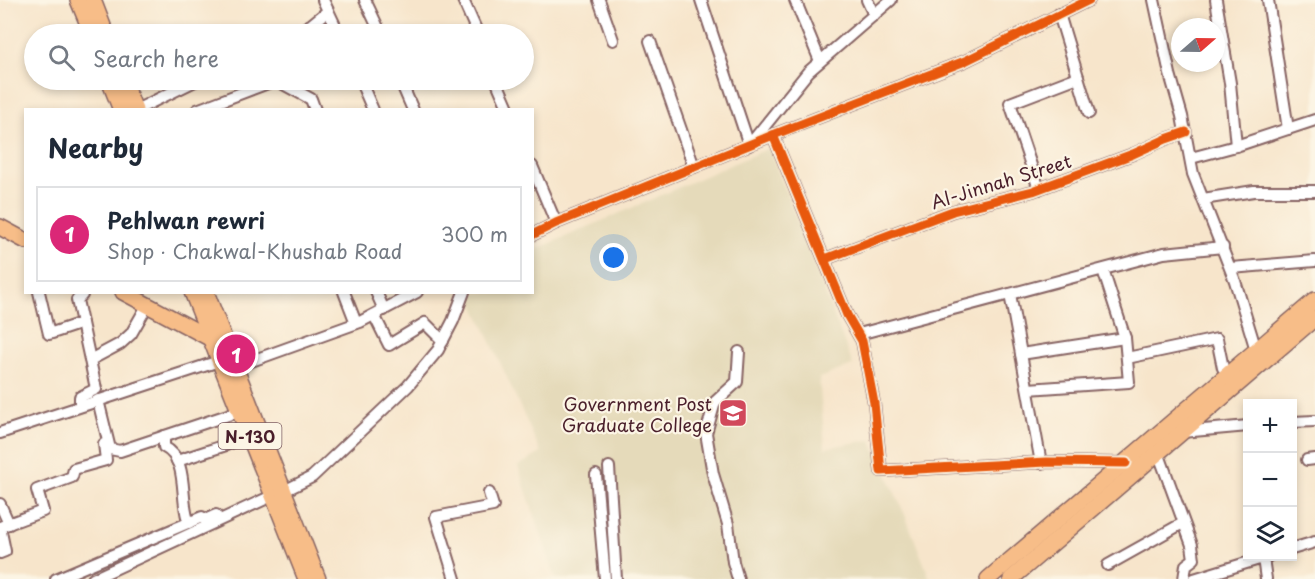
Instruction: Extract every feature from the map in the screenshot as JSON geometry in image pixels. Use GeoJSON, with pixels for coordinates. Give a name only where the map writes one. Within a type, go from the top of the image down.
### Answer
{"type":"FeatureCollection","features":[{"type":"Feature","properties":{"kind":"highway"},"geometry":{"type":"LineString","coordinates":[[78,0],[88,24]]}},
{"type":"Feature","properties":{"kind":"highway"},"geometry":{"type":"LineString","coordinates":[[93,0],[102,24]]}},
{"type":"Feature","properties":{"kind":"highway"},"geometry":{"type":"LineString","coordinates":[[113,90],[120,108]]}},
{"type":"Feature","properties":{"kind":"highway"},"geometry":{"type":"LineString","coordinates":[[127,90],[134,108]]}},
{"type":"Feature","properties":{"kind":"highway"},"geometry":{"type":"LineString","coordinates":[[0,227],[24,240]]}},
{"type":"Feature","properties":{"kind":"highway"},"geometry":{"type":"LineString","coordinates":[[126,294],[226,346]]}},
{"type":"Feature","properties":{"kind":"highway","name":"N-130"},"geometry":{"type":"LineString","coordinates":[[193,294],[249,435],[279,493],[318,579]]}},
{"type":"Feature","properties":{"kind":"highway","name":"N-130"},"geometry":{"type":"LineString","coordinates":[[207,294],[279,493],[306,579]]}},
{"type":"Feature","properties":{"kind":"highway"},"geometry":{"type":"LineString","coordinates":[[988,579],[1315,300]]}},
{"type":"Feature","properties":{"kind":"highway"},"geometry":{"type":"LineString","coordinates":[[1011,579],[1315,318]]}},
{"type":"Feature","properties":{"kind":"street"},"geometry":{"type":"LineString","coordinates":[[365,0],[376,24]]}},
{"type":"Feature","properties":{"kind":"street"},"geometry":{"type":"LineString","coordinates":[[463,0],[474,24]]}},
{"type":"Feature","properties":{"kind":"street"},"geometry":{"type":"LineString","coordinates":[[599,0],[613,40]]}},
{"type":"Feature","properties":{"kind":"street"},"geometry":{"type":"LineString","coordinates":[[701,0],[749,145]]}},
{"type":"Feature","properties":{"kind":"street"},"geometry":{"type":"LineString","coordinates":[[795,0],[820,61]]}},
{"type":"Feature","properties":{"kind":"street"},"geometry":{"type":"LineString","coordinates":[[867,0],[874,15]]}},
{"type":"Feature","properties":{"kind":"street"},"geometry":{"type":"LineString","coordinates":[[749,145],[808,72],[891,0]]}},
{"type":"Feature","properties":{"kind":"street"},"geometry":{"type":"LineString","coordinates":[[534,234],[773,135],[965,61],[1089,0]]}},
{"type":"Feature","properties":{"kind":"street"},"geometry":{"type":"LineString","coordinates":[[1154,0],[1186,132],[1193,174],[1231,268],[1256,350]]}},
{"type":"Feature","properties":{"kind":"street"},"geometry":{"type":"LineString","coordinates":[[1216,0],[1230,83],[1236,146]]}},
{"type":"Feature","properties":{"kind":"street"},"geometry":{"type":"LineString","coordinates":[[1268,0],[1288,129]]}},
{"type":"Feature","properties":{"kind":"street"},"geometry":{"type":"LineString","coordinates":[[312,24],[326,5],[335,24]]}},
{"type":"Feature","properties":{"kind":"street"},"geometry":{"type":"LineString","coordinates":[[1059,14],[1089,113]]}},
{"type":"Feature","properties":{"kind":"street"},"geometry":{"type":"LineString","coordinates":[[650,41],[694,167]]}},
{"type":"Feature","properties":{"kind":"street"},"geometry":{"type":"LineString","coordinates":[[1039,189],[1010,103],[1078,77]]}},
{"type":"Feature","properties":{"kind":"street"},"geometry":{"type":"LineString","coordinates":[[139,108],[176,90]]}},
{"type":"Feature","properties":{"kind":"street"},"geometry":{"type":"LineString","coordinates":[[202,108],[250,90]]}},
{"type":"Feature","properties":{"kind":"street"},"geometry":{"type":"LineString","coordinates":[[294,90],[311,99],[314,108]]}},
{"type":"Feature","properties":{"kind":"street"},"geometry":{"type":"LineString","coordinates":[[364,90],[372,108]]}},
{"type":"Feature","properties":{"kind":"street"},"geometry":{"type":"LineString","coordinates":[[404,90],[412,108]]}},
{"type":"Feature","properties":{"kind":"street"},"geometry":{"type":"LineString","coordinates":[[500,90],[508,108]]}},
{"type":"Feature","properties":{"kind":"street"},"geometry":{"type":"LineString","coordinates":[[1191,158],[1315,120]]}},
{"type":"Feature","properties":{"kind":"street","name":"Al-Jinnah Street"},"geometry":{"type":"LineString","coordinates":[[825,260],[953,211],[1039,189],[1186,132]]}},
{"type":"Feature","properties":{"kind":"street"},"geometry":{"type":"LineString","coordinates":[[773,135],[847,315],[862,341],[873,403],[880,471],[1041,463],[1126,463]]}},
{"type":"Feature","properties":{"kind":"street"},"geometry":{"type":"LineString","coordinates":[[534,171],[556,223]]}},
{"type":"Feature","properties":{"kind":"street"},"geometry":{"type":"LineString","coordinates":[[1203,199],[1254,191],[1315,191]]}},
{"type":"Feature","properties":{"kind":"street"},"geometry":{"type":"LineString","coordinates":[[859,334],[1164,254],[1223,247]]}},
{"type":"Feature","properties":{"kind":"street"},"geometry":{"type":"LineString","coordinates":[[1231,268],[1315,261]]}},
{"type":"Feature","properties":{"kind":"street"},"geometry":{"type":"LineString","coordinates":[[1028,389],[1129,382],[1125,338],[1103,270]]}},
{"type":"Feature","properties":{"kind":"street"},"geometry":{"type":"LineString","coordinates":[[39,294],[49,334],[82,323]]}},
{"type":"Feature","properties":{"kind":"street"},"geometry":{"type":"LineString","coordinates":[[80,405],[80,396],[96,389],[77,300],[82,294]]}},
{"type":"Feature","properties":{"kind":"street"},"geometry":{"type":"LineString","coordinates":[[345,294],[356,323]]}},
{"type":"Feature","properties":{"kind":"street"},"geometry":{"type":"LineString","coordinates":[[375,294],[390,345],[425,323],[443,341]]}},
{"type":"Feature","properties":{"kind":"street"},"geometry":{"type":"LineString","coordinates":[[235,367],[356,323],[410,294]]}},
{"type":"Feature","properties":{"kind":"street"},"geometry":{"type":"LineString","coordinates":[[93,579],[312,477],[408,386],[438,350],[463,294]]}},
{"type":"Feature","properties":{"kind":"street"},"geometry":{"type":"LineString","coordinates":[[1010,294],[1041,463]]}},
{"type":"Feature","properties":{"kind":"street"},"geometry":{"type":"LineString","coordinates":[[90,360],[120,344],[131,334],[147,306]]}},
{"type":"Feature","properties":{"kind":"street"},"geometry":{"type":"LineString","coordinates":[[1021,354],[1125,338]]}},
{"type":"Feature","properties":{"kind":"street"},"geometry":{"type":"LineString","coordinates":[[1127,358],[1216,339],[1223,368]]}},
{"type":"Feature","properties":{"kind":"street"},"geometry":{"type":"LineString","coordinates":[[738,579],[733,562],[728,524],[713,474],[706,433],[715,402],[737,382],[739,352]]}},
{"type":"Feature","properties":{"kind":"street"},"geometry":{"type":"LineString","coordinates":[[0,433],[219,361]]}},
{"type":"Feature","properties":{"kind":"street"},"geometry":{"type":"LineString","coordinates":[[98,400],[110,449],[120,451],[240,411]]}},
{"type":"Feature","properties":{"kind":"street"},"geometry":{"type":"LineString","coordinates":[[1297,422],[1315,421]]}},
{"type":"Feature","properties":{"kind":"street"},"geometry":{"type":"LineString","coordinates":[[1181,432],[1243,426]]}},
{"type":"Feature","properties":{"kind":"street"},"geometry":{"type":"LineString","coordinates":[[177,461],[249,435]]}},
{"type":"Feature","properties":{"kind":"street"},"geometry":{"type":"LineString","coordinates":[[164,436],[164,447],[171,451],[177,461],[185,514],[189,523]]}},
{"type":"Feature","properties":{"kind":"street"},"geometry":{"type":"LineString","coordinates":[[3,526],[43,510],[37,490],[72,477],[74,469],[106,460],[104,444],[108,443]]}},
{"type":"Feature","properties":{"kind":"street"},"geometry":{"type":"LineString","coordinates":[[1158,452],[1194,552],[1194,559],[1186,565],[1184,579]]}},
{"type":"Feature","properties":{"kind":"street"},"geometry":{"type":"LineString","coordinates":[[609,466],[616,579]]}},
{"type":"Feature","properties":{"kind":"street"},"geometry":{"type":"LineString","coordinates":[[596,475],[605,579]]}},
{"type":"Feature","properties":{"kind":"street"},"geometry":{"type":"LineString","coordinates":[[455,579],[436,516],[493,506],[489,493]]}},
{"type":"Feature","properties":{"kind":"street"},"geometry":{"type":"LineString","coordinates":[[0,504],[5,551],[0,553]]}},
{"type":"Feature","properties":{"kind":"street"},"geometry":{"type":"LineString","coordinates":[[56,579],[202,518],[206,520],[224,512],[226,518]]}},
{"type":"Feature","properties":{"kind":"street"},"geometry":{"type":"LineString","coordinates":[[1108,565],[1183,523]]}},
{"type":"Feature","properties":{"kind":"street"},"geometry":{"type":"LineString","coordinates":[[1297,548],[1315,542]]}},
{"type":"Feature","properties":{"kind":"street"},"geometry":{"type":"LineString","coordinates":[[1194,579],[1253,561]]}},
{"type":"Feature","properties":{"kind":"street"},"geometry":{"type":"LineString","coordinates":[[1266,561],[1266,579]]}},
{"type":"Feature","properties":{"kind":"shaded area"},"geometry":{"type":"Polygon","coordinates":[[[769,148],[853,365],[819,378],[825,448],[871,440],[905,515],[930,579],[556,579],[518,466],[541,453],[473,302],[475,294],[534,294],[534,251],[769,148]]]}},
{"type":"Feature","properties":{"kind":"cycle path"},"geometry":{"type":"LineString","coordinates":[[534,234],[773,135],[965,61],[1089,0]]}},
{"type":"Feature","properties":{"kind":"cycle path"},"geometry":{"type":"LineString","coordinates":[[825,259],[953,211],[1033,191],[1186,132]]}},
{"type":"Feature","properties":{"kind":"cycle path"},"geometry":{"type":"LineString","coordinates":[[773,135],[847,315],[862,341],[874,403],[881,471],[1047,462],[1126,463]]}},
{"type":"Feature","properties":{"kind":"place","name":"Pehlwan rewri"},"geometry":{"type":"Point","coordinates":[236,354]}},
{"type":"Feature","properties":{"kind":"place","name":"Government Post Graduate College"},"geometry":{"type":"Point","coordinates":[733,413]}}]}
